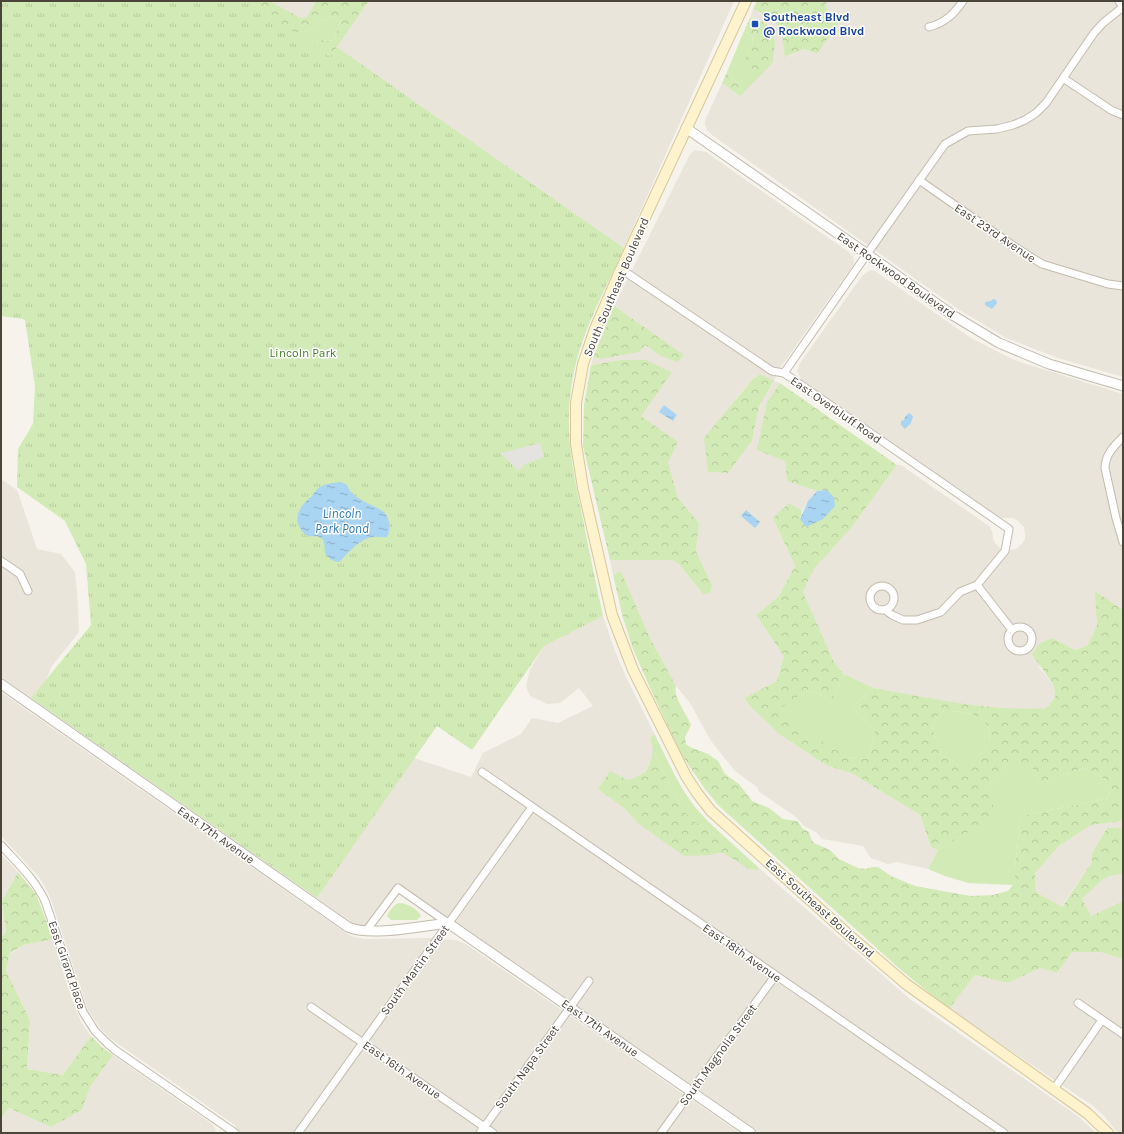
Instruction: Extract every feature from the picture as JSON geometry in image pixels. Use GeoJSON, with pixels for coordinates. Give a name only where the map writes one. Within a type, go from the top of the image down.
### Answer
{"type":"FeatureCollection","features":[{"type":"Feature","properties":{"kind":"main road","name":"South Southeast Boulevard"},"geometry":{"type":"LineString","coordinates":[[612,615],[583,488],[576,444],[575,420],[583,364],[596,329],[622,269],[746,1]]}},
{"type":"Feature","properties":{"kind":"main road","name":"East Southeast Boulevard"},"geometry":{"type":"LineString","coordinates":[[612,615],[633,670],[686,776],[711,811],[844,931],[906,984],[1087,1113],[1108,1133]]}},
{"type":"Feature","properties":{"kind":"street"},"geometry":{"type":"LineString","coordinates":[[929,27],[939,24],[949,17],[955,12],[963,1]]}},
{"type":"Feature","properties":{"kind":"street"},"geometry":{"type":"LineString","coordinates":[[784,373],[918,180],[945,144],[968,131],[997,129],[1013,125],[1036,113],[1046,103],[1094,33],[1103,23],[1123,7],[1119,1]]}},
{"type":"Feature","properties":{"kind":"street"},"geometry":{"type":"LineString","coordinates":[[1063,78],[1111,110],[1123,115]]}},
{"type":"Feature","properties":{"kind":"street","name":"East Rockwood Boulevard"},"geometry":{"type":"LineString","coordinates":[[686,128],[954,316],[999,343],[1049,364],[1123,386]]}},
{"type":"Feature","properties":{"kind":"street","name":"East 23rd Avenue"},"geometry":{"type":"LineString","coordinates":[[918,180],[1042,264],[1108,284],[1123,286]]}},
{"type":"Feature","properties":{"kind":"street","name":"East Overbluff Road"},"geometry":{"type":"LineString","coordinates":[[622,269],[772,371],[784,373],[1009,529],[1005,551],[977,585]]}},
{"type":"Feature","properties":{"kind":"street"},"geometry":{"type":"LineString","coordinates":[[1123,437],[1109,454],[1105,462],[1105,468],[1113,507],[1123,542]]}},
{"type":"Feature","properties":{"kind":"street"},"geometry":{"type":"LineString","coordinates":[[1,561],[20,574],[28,592]]}},
{"type":"Feature","properties":{"kind":"street"},"geometry":{"type":"LineString","coordinates":[[885,610],[902,620],[918,620],[941,612],[960,592],[977,585],[1012,630]]}},
{"type":"Feature","properties":{"kind":"street","name":"East 17th Avenue"},"geometry":{"type":"LineString","coordinates":[[1,684],[348,927],[354,930],[379,931],[448,923]]}},
{"type":"Feature","properties":{"kind":"street","name":"East 18th Avenue"},"geometry":{"type":"LineString","coordinates":[[482,772],[1004,1133]]}},
{"type":"Feature","properties":{"kind":"street","name":"South Martin Street"},"geometry":{"type":"LineString","coordinates":[[298,1133],[532,807]]}},
{"type":"Feature","properties":{"kind":"street","name":"East Girard Place"},"geometry":{"type":"LineString","coordinates":[[1,845],[35,881],[40,890],[83,1012],[95,1031],[115,1050],[226,1130],[235,1133]]}},
{"type":"Feature","properties":{"kind":"street","name":"East 17th Avenue"},"geometry":{"type":"LineString","coordinates":[[366,931],[398,888],[751,1133]]}},
{"type":"Feature","properties":{"kind":"street","name":"South Magnolia Street"},"geometry":{"type":"LineString","coordinates":[[661,1133],[775,976]]}},
{"type":"Feature","properties":{"kind":"street","name":"South Napa Street"},"geometry":{"type":"LineString","coordinates":[[482,1130],[588,981]]}},
{"type":"Feature","properties":{"kind":"street"},"geometry":{"type":"LineString","coordinates":[[1078,1003],[1123,1034]]}},
{"type":"Feature","properties":{"kind":"street","name":"East 16th Avenue"},"geometry":{"type":"LineString","coordinates":[[311,1007],[363,1042],[482,1130],[493,1133]]}},
{"type":"Feature","properties":{"kind":"street"},"geometry":{"type":"LineString","coordinates":[[1054,1089],[1102,1020]]}},
{"type":"Feature","properties":{"kind":"shaded area"},"geometry":{"type":"Polygon","coordinates":[[[270,1],[316,1],[307,17],[301,18],[270,1]]]}},
{"type":"Feature","properties":{"kind":"shaded area"},"geometry":{"type":"Polygon","coordinates":[[[369,1],[734,1],[624,248],[337,47],[369,1]]]}},
{"type":"Feature","properties":{"kind":"shaded area"},"geometry":{"type":"Polygon","coordinates":[[[826,1],[1123,1],[1123,377],[1058,358],[1006,338],[958,309],[707,130],[705,124],[706,118],[722,83],[740,96],[762,21],[750,18],[753,9],[776,22],[782,32],[786,57],[804,49],[817,54],[827,11],[826,1]]]}},
{"type":"Feature","properties":{"kind":"shaded area"},"geometry":{"type":"Polygon","coordinates":[[[696,150],[706,152],[850,253],[854,261],[854,264],[778,371],[774,381],[780,383],[767,402],[785,461],[787,481],[817,491],[802,511],[789,504],[773,518],[795,566],[779,596],[756,615],[785,656],[777,681],[744,698],[751,707],[779,734],[826,765],[853,774],[920,815],[931,847],[938,850],[928,869],[897,862],[888,864],[871,858],[863,846],[822,839],[816,832],[804,826],[796,817],[758,791],[758,788],[735,771],[711,741],[690,703],[676,686],[650,638],[621,571],[613,575],[610,560],[672,560],[680,565],[703,593],[712,585],[696,551],[699,523],[678,498],[668,462],[677,442],[641,416],[620,360],[591,365],[593,358],[601,359],[644,345],[660,356],[683,355],[614,306],[692,152],[696,150]],[[760,374],[752,380],[737,397],[708,472],[728,473],[752,441],[759,406],[774,382],[760,374]]]}},
{"type":"Feature","properties":{"kind":"shaded area"},"geometry":{"type":"Polygon","coordinates":[[[870,270],[875,271],[971,338],[1006,356],[1020,362],[1123,394],[1123,610],[1096,592],[1097,625],[1088,645],[1076,650],[1052,638],[1039,667],[1054,686],[1055,697],[1047,708],[1024,710],[961,704],[874,688],[844,674],[834,662],[803,592],[813,570],[851,528],[897,465],[901,465],[989,526],[992,531],[994,542],[1001,549],[1006,551],[1016,549],[1025,539],[1024,527],[1018,521],[1013,518],[1001,518],[801,379],[797,371],[800,363],[862,276],[870,270]]]}},
{"type":"Feature","properties":{"kind":"shaded area"},"geometry":{"type":"Polygon","coordinates":[[[540,443],[544,457],[525,464],[518,471],[501,453],[540,443]]]}},
{"type":"Feature","properties":{"kind":"shaded area"},"geometry":{"type":"Polygon","coordinates":[[[1,479],[17,490],[37,549],[61,554],[75,572],[79,632],[52,666],[46,680],[31,698],[1,677],[1,479]]]}},
{"type":"Feature","properties":{"kind":"shaded area"},"geometry":{"type":"Polygon","coordinates":[[[603,616],[626,677],[655,735],[650,739],[653,750],[648,767],[641,776],[628,780],[610,772],[598,789],[624,808],[639,824],[711,855],[723,853],[749,869],[760,869],[910,999],[1079,1117],[1096,1133],[761,1133],[398,883],[368,925],[365,927],[355,925],[317,898],[414,758],[471,777],[483,753],[521,734],[532,718],[558,723],[593,706],[579,688],[560,703],[547,704],[530,696],[526,686],[530,669],[544,646],[603,616]]]}},
{"type":"Feature","properties":{"kind":"shaded area"},"geometry":{"type":"Polygon","coordinates":[[[1,692],[346,933],[354,937],[365,939],[427,938],[456,940],[466,944],[740,1133],[231,1133],[236,1126],[111,1039],[100,1028],[88,1010],[50,897],[45,887],[38,876],[1,836],[1,692]]]}},
{"type":"Feature","properties":{"kind":"shaded area"},"geometry":{"type":"Polygon","coordinates":[[[1123,821],[1123,827],[1107,828],[1092,853],[1092,862],[1061,907],[1036,892],[1035,873],[1059,846],[1091,825],[1123,821]]]}},
{"type":"Feature","properties":{"kind":"shaded area"},"geometry":{"type":"Polygon","coordinates":[[[1,854],[18,872],[2,901],[6,932],[1,937],[1,854]]]}},
{"type":"Feature","properties":{"kind":"shaded area"},"geometry":{"type":"Polygon","coordinates":[[[1123,874],[1123,901],[1091,916],[1082,899],[1102,880],[1109,876],[1123,874]]]}},
{"type":"Feature","properties":{"kind":"shaded area"},"geometry":{"type":"Polygon","coordinates":[[[53,939],[70,994],[81,1022],[91,1036],[63,1075],[27,1069],[30,1020],[6,971],[10,954],[24,945],[53,939]]]}},
{"type":"Feature","properties":{"kind":"shaded area"},"geometry":{"type":"Polygon","coordinates":[[[1071,952],[1100,952],[1123,959],[1123,1133],[1118,1133],[1104,1116],[1093,1106],[949,1009],[975,975],[1008,983],[1040,968],[1057,973],[1071,952]]]}},
{"type":"Feature","properties":{"kind":"shaded area"},"geometry":{"type":"Polygon","coordinates":[[[113,1055],[212,1124],[216,1133],[1,1133],[1,1119],[9,1108],[51,1127],[82,1110],[90,1087],[113,1055]]]}},
{"type":"Feature","properties":{"kind":"green space","name":"Lincoln Park"},"geometry":{"type":"Polygon","coordinates":[[[1,1],[249,1],[330,57],[337,47],[624,248],[585,334],[576,363],[570,404],[569,423],[572,460],[603,616],[544,646],[472,750],[437,726],[317,898],[31,698],[91,625],[86,564],[65,521],[17,487],[18,449],[33,424],[35,386],[25,320],[1,316],[1,1]]]}},
{"type":"Feature","properties":{"kind":"green space"},"geometry":{"type":"Polygon","coordinates":[[[249,1],[270,1],[301,18],[307,17],[316,1],[369,1],[330,57],[310,44],[321,39],[327,41],[334,40],[340,21],[330,17],[319,21],[309,30],[294,33],[249,1]]]}},
{"type":"Feature","properties":{"kind":"green space"},"geometry":{"type":"Polygon","coordinates":[[[757,1],[826,1],[827,11],[841,20],[817,54],[804,49],[785,57],[781,32],[775,22],[753,9],[757,1]]]}},
{"type":"Feature","properties":{"kind":"green space"},"geometry":{"type":"Polygon","coordinates":[[[330,17],[340,21],[334,40],[327,41],[321,39],[310,44],[294,33],[309,30],[319,21],[330,17]]]}},
{"type":"Feature","properties":{"kind":"green space"},"geometry":{"type":"Polygon","coordinates":[[[750,18],[762,21],[771,29],[775,42],[773,62],[763,73],[746,64],[746,54],[753,43],[752,36],[744,31],[750,18]]]}},
{"type":"Feature","properties":{"kind":"green space"},"geometry":{"type":"Polygon","coordinates":[[[744,31],[752,36],[753,43],[746,54],[751,68],[763,73],[740,96],[739,86],[727,72],[744,31]]]}},
{"type":"Feature","properties":{"kind":"green space"},"geometry":{"type":"Polygon","coordinates":[[[727,72],[739,86],[740,96],[722,83],[727,72]]]}},
{"type":"Feature","properties":{"kind":"green space"},"geometry":{"type":"Polygon","coordinates":[[[614,306],[684,355],[678,362],[660,356],[645,345],[639,352],[601,359],[593,358],[614,306]]]}},
{"type":"Feature","properties":{"kind":"green space"},"geometry":{"type":"Polygon","coordinates":[[[620,360],[646,360],[672,372],[641,416],[678,442],[668,462],[678,498],[699,523],[696,551],[712,585],[710,593],[703,594],[680,565],[672,560],[610,560],[583,446],[584,405],[591,365],[620,360]]]}},
{"type":"Feature","properties":{"kind":"green space"},"geometry":{"type":"Polygon","coordinates":[[[760,374],[774,381],[759,406],[752,441],[728,473],[708,472],[704,438],[752,380],[760,374]]]}},
{"type":"Feature","properties":{"kind":"green space"},"geometry":{"type":"Polygon","coordinates":[[[780,383],[897,465],[851,528],[813,570],[803,592],[834,662],[844,674],[832,700],[809,690],[775,711],[847,757],[868,759],[875,730],[852,707],[874,688],[938,700],[982,706],[1025,709],[1047,708],[1055,697],[1054,686],[1032,654],[1039,644],[1052,638],[1076,650],[1088,645],[1097,625],[1095,591],[1123,610],[1123,821],[1091,825],[1059,846],[1035,873],[1036,892],[1062,907],[1092,862],[1092,853],[1107,828],[1123,827],[1123,874],[1109,876],[1102,880],[1082,899],[1091,916],[1123,901],[1123,959],[1100,952],[1072,952],[1057,973],[1040,968],[1008,983],[975,975],[949,1009],[901,970],[719,806],[705,789],[681,754],[633,649],[623,618],[613,575],[621,571],[650,638],[676,686],[676,695],[691,725],[685,737],[686,744],[708,754],[718,761],[725,774],[739,784],[752,801],[769,808],[783,819],[797,821],[803,829],[809,832],[814,843],[830,850],[839,859],[858,868],[866,869],[878,867],[891,876],[915,886],[971,896],[993,895],[1008,891],[1013,885],[1015,878],[1021,816],[1109,798],[1111,782],[1083,768],[1039,783],[1030,763],[1008,763],[985,789],[995,810],[975,828],[938,850],[931,847],[920,815],[853,774],[826,765],[779,734],[751,707],[744,698],[777,681],[784,656],[756,615],[779,596],[795,566],[773,518],[789,503],[802,511],[800,519],[826,490],[817,491],[787,481],[785,461],[757,450],[767,402],[780,383]],[[944,711],[937,717],[932,727],[942,755],[959,766],[971,766],[990,741],[988,728],[984,721],[974,715],[962,712],[944,711]]]}},
{"type":"Feature","properties":{"kind":"green space"},"geometry":{"type":"Polygon","coordinates":[[[844,674],[874,688],[852,707],[875,730],[868,759],[847,757],[774,711],[809,690],[832,700],[844,674]]]}},
{"type":"Feature","properties":{"kind":"green space"},"geometry":{"type":"Polygon","coordinates":[[[944,711],[962,712],[974,715],[984,721],[987,726],[990,741],[971,766],[959,766],[942,755],[932,727],[937,717],[944,711]]]}},
{"type":"Feature","properties":{"kind":"green space"},"geometry":{"type":"Polygon","coordinates":[[[655,735],[673,772],[689,799],[702,815],[726,838],[711,834],[694,821],[681,808],[653,750],[650,739],[655,735]]]}},
{"type":"Feature","properties":{"kind":"green space"},"geometry":{"type":"Polygon","coordinates":[[[653,750],[681,808],[694,821],[711,834],[726,838],[760,869],[749,869],[723,853],[684,856],[639,824],[624,808],[598,789],[610,771],[628,780],[640,776],[648,767],[653,750]]]}},
{"type":"Feature","properties":{"kind":"green space"},"geometry":{"type":"Polygon","coordinates":[[[1008,763],[1030,763],[1039,783],[1083,768],[1111,782],[1109,798],[1021,816],[1013,885],[968,883],[928,869],[938,850],[973,829],[985,789],[1008,763]]]}},
{"type":"Feature","properties":{"kind":"green space"},"geometry":{"type":"Polygon","coordinates":[[[18,872],[36,894],[53,939],[24,945],[10,953],[6,971],[30,1020],[27,1069],[63,1075],[91,1036],[103,1048],[113,1055],[90,1087],[82,1110],[51,1127],[9,1108],[1,1119],[1,937],[6,932],[2,901],[18,872]]]}},
{"type":"Feature","properties":{"kind":"green space"},"geometry":{"type":"Polygon","coordinates":[[[398,903],[411,906],[421,916],[417,920],[391,920],[387,916],[391,909],[398,903]]]}},
{"type":"Feature","properties":{"kind":"water"},"geometry":{"type":"Polygon","coordinates":[[[993,299],[996,300],[997,303],[992,309],[985,305],[985,302],[993,299]]]}},
{"type":"Feature","properties":{"kind":"water"},"geometry":{"type":"Polygon","coordinates":[[[664,405],[677,415],[673,421],[659,412],[664,405]]]}},
{"type":"Feature","properties":{"kind":"water"},"geometry":{"type":"Polygon","coordinates":[[[909,413],[913,416],[911,423],[905,429],[901,425],[901,421],[904,420],[909,413]]]}},
{"type":"Feature","properties":{"kind":"water","name":"Lincoln Park Pond"},"geometry":{"type":"Polygon","coordinates":[[[341,482],[347,485],[349,490],[358,498],[384,512],[389,520],[389,527],[387,537],[374,537],[361,542],[339,562],[337,562],[327,556],[323,540],[318,536],[309,536],[303,532],[298,523],[298,514],[302,506],[319,488],[327,484],[341,482]]]}},
{"type":"Feature","properties":{"kind":"water"},"geometry":{"type":"Polygon","coordinates":[[[826,490],[834,497],[835,506],[823,519],[806,527],[800,519],[808,501],[817,491],[826,490]]]}},
{"type":"Feature","properties":{"kind":"water"},"geometry":{"type":"Polygon","coordinates":[[[746,510],[760,522],[755,528],[741,516],[746,510]]]}},
{"type":"Feature","properties":{"kind":"place","name":"Southeast Blvd @ Rockwood Blvd"},"geometry":{"type":"Point","coordinates":[755,24]}}]}
